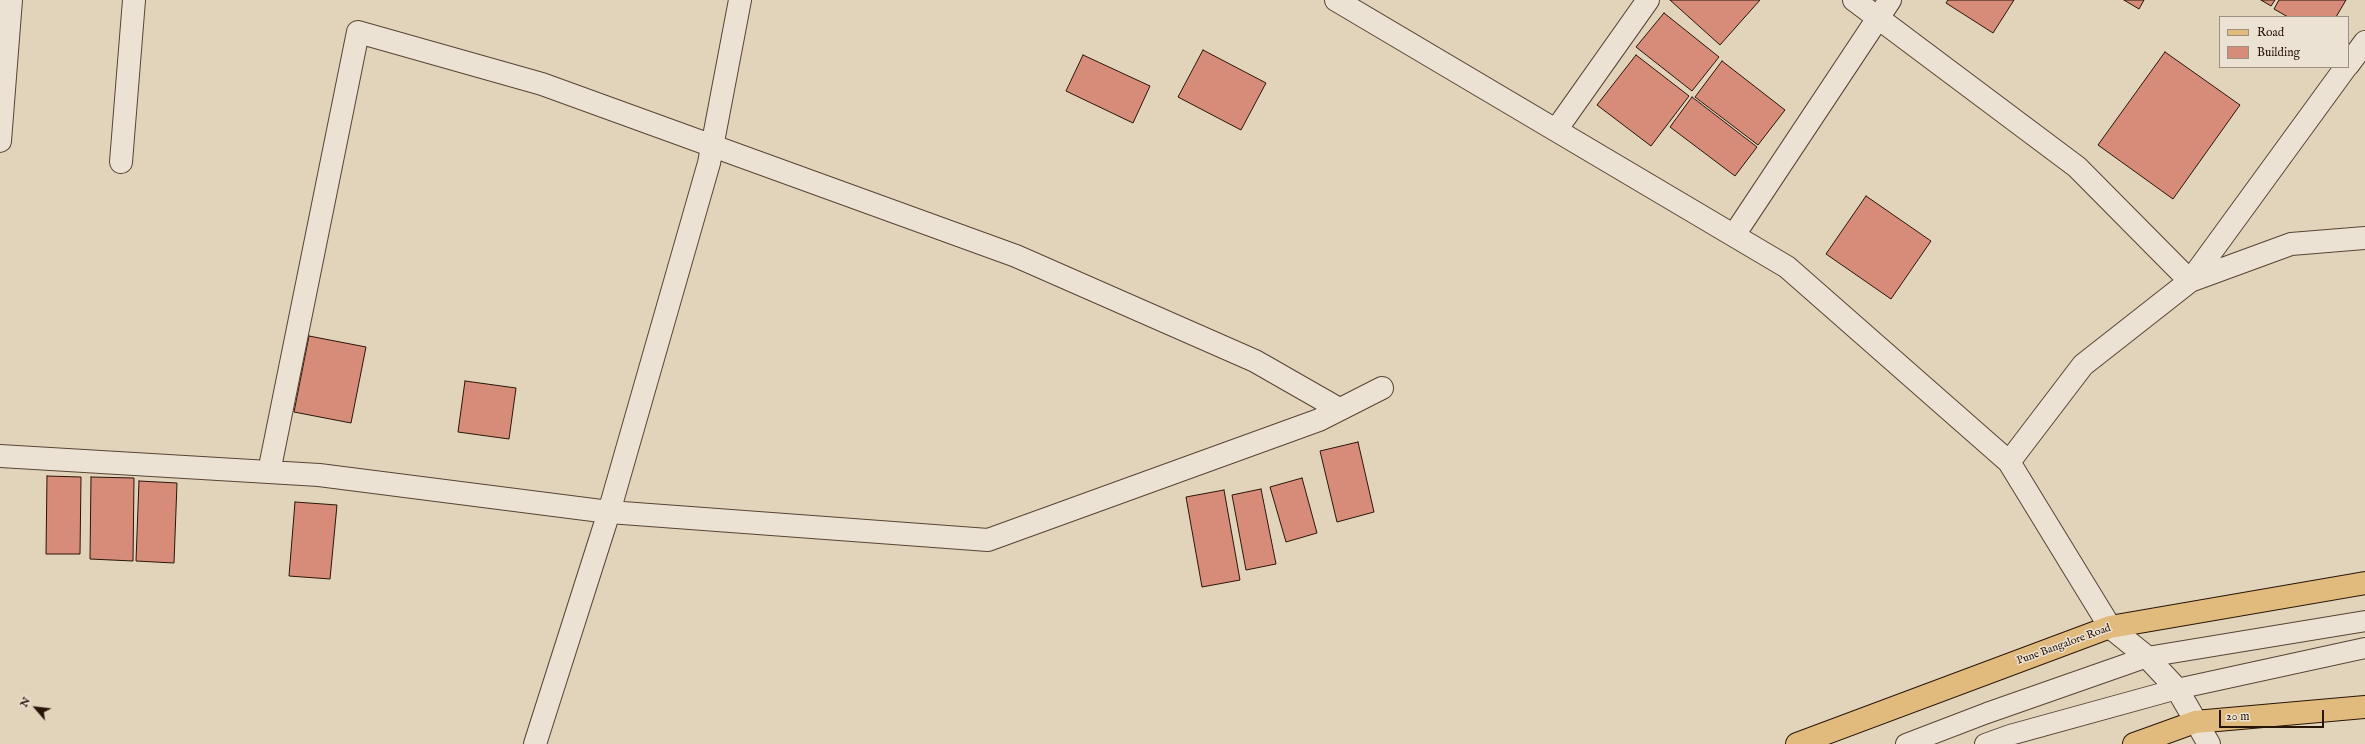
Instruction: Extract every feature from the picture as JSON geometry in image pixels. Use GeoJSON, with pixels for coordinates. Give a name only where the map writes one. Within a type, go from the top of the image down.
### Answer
{"type":"FeatureCollection","features":[{"type":"Feature","properties":{"kind":"main road","name":"Pune Bangalore Road"},"geometry":{"type":"LineString","coordinates":[[1797,744],[2110,627],[2365,583]]}},
{"type":"Feature","properties":{"kind":"main road"},"geometry":{"type":"LineString","coordinates":[[2134,744],[2195,722],[2365,707]]}},
{"type":"Feature","properties":{"kind":"street"},"geometry":{"type":"LineString","coordinates":[[0,141],[11,0]]}},
{"type":"Feature","properties":{"kind":"street"},"geometry":{"type":"LineString","coordinates":[[120,162],[134,0]]}},
{"type":"Feature","properties":{"kind":"street"},"geometry":{"type":"LineString","coordinates":[[535,744],[609,512],[712,145],[740,0]]}},
{"type":"Feature","properties":{"kind":"street"},"geometry":{"type":"LineString","coordinates":[[1336,0],[1787,267],[2009,462],[2110,627],[2147,657],[2177,689],[2209,744]]}},
{"type":"Feature","properties":{"kind":"street"},"geometry":{"type":"LineString","coordinates":[[1556,130],[1648,0]]}},
{"type":"Feature","properties":{"kind":"street"},"geometry":{"type":"LineString","coordinates":[[1854,0],[2077,167],[2190,282]]}},
{"type":"Feature","properties":{"kind":"street"},"geometry":{"type":"LineString","coordinates":[[1734,235],[1890,0]]}},
{"type":"Feature","properties":{"kind":"street"},"geometry":{"type":"LineString","coordinates":[[269,472],[358,32],[542,84],[1016,256],[1255,361],[1339,409]]}},
{"type":"Feature","properties":{"kind":"street"},"geometry":{"type":"LineString","coordinates":[[2349,63],[2365,42]]}},
{"type":"Feature","properties":{"kind":"street"},"geometry":{"type":"LineString","coordinates":[[2009,462],[2083,365],[2190,282],[2346,68]]}},
{"type":"Feature","properties":{"kind":"street"},"geometry":{"type":"LineString","coordinates":[[2190,282],[2291,244],[2365,238]]}},
{"type":"Feature","properties":{"kind":"street"},"geometry":{"type":"LineString","coordinates":[[0,456],[319,475],[609,512],[988,540],[1319,420],[1382,388]]}},
{"type":"Feature","properties":{"kind":"lane"},"geometry":{"type":"LineString","coordinates":[[1906,744],[1987,713],[2147,657],[2365,621]]}},
{"type":"Feature","properties":{"kind":"lane"},"geometry":{"type":"LineString","coordinates":[[1985,744],[2010,735],[2177,689],[2365,648]]}},
{"type":"Feature","properties":{"kind":"building"},"geometry":{"type":"Polygon","coordinates":[[[1670,0],[1760,0],[1720,45],[1670,0]]]}},
{"type":"Feature","properties":{"kind":"building"},"geometry":{"type":"Polygon","coordinates":[[[1948,0],[2014,0],[1993,33],[1946,3],[1948,0]]]}},
{"type":"Feature","properties":{"kind":"building"},"geometry":{"type":"Polygon","coordinates":[[[2124,0],[2144,0],[2139,9],[2124,0]]]}},
{"type":"Feature","properties":{"kind":"building"},"geometry":{"type":"Polygon","coordinates":[[[2261,0],[2275,0],[2271,6],[2261,0]]]}},
{"type":"Feature","properties":{"kind":"building"},"geometry":{"type":"Polygon","coordinates":[[[2279,0],[2346,0],[2337,16],[2286,16],[2274,9],[2279,0]]]}},
{"type":"Feature","properties":{"kind":"building"},"geometry":{"type":"Polygon","coordinates":[[[1664,13],[1719,57],[1692,91],[1636,47],[1664,13]]]}},
{"type":"Feature","properties":{"kind":"building"},"geometry":{"type":"Polygon","coordinates":[[[1203,50],[1266,83],[1241,130],[1178,97],[1203,50]]]}},
{"type":"Feature","properties":{"kind":"building"},"geometry":{"type":"Polygon","coordinates":[[[2165,52],[2240,105],[2173,199],[2098,145],[2165,52]]]}},
{"type":"Feature","properties":{"kind":"building"},"geometry":{"type":"Polygon","coordinates":[[[1083,55],[1150,86],[1133,123],[1066,91],[1083,55]]]}},
{"type":"Feature","properties":{"kind":"building"},"geometry":{"type":"Polygon","coordinates":[[[1636,55],[1689,96],[1651,146],[1597,105],[1636,55]]]}},
{"type":"Feature","properties":{"kind":"building"},"geometry":{"type":"Polygon","coordinates":[[[1722,61],[1785,110],[1758,145],[1695,97],[1722,61]]]}},
{"type":"Feature","properties":{"kind":"building"},"geometry":{"type":"Polygon","coordinates":[[[1692,97],[1757,147],[1735,176],[1670,127],[1692,97]]]}},
{"type":"Feature","properties":{"kind":"building"},"geometry":{"type":"Polygon","coordinates":[[[1866,196],[1931,241],[1891,299],[1826,254],[1866,196]]]}},
{"type":"Feature","properties":{"kind":"building"},"geometry":{"type":"Polygon","coordinates":[[[309,336],[366,347],[351,423],[294,412],[309,336]]]}},
{"type":"Feature","properties":{"kind":"building"},"geometry":{"type":"Polygon","coordinates":[[[465,381],[516,388],[509,439],[458,432],[465,381]]]}},
{"type":"Feature","properties":{"kind":"building"},"geometry":{"type":"Polygon","coordinates":[[[1358,442],[1374,512],[1337,522],[1320,451],[1358,442]]]}},
{"type":"Feature","properties":{"kind":"building"},"geometry":{"type":"Polygon","coordinates":[[[47,476],[81,477],[80,554],[46,554],[47,476]]]}},
{"type":"Feature","properties":{"kind":"building"},"geometry":{"type":"Polygon","coordinates":[[[91,477],[134,478],[133,561],[90,559],[91,477]]]}},
{"type":"Feature","properties":{"kind":"building"},"geometry":{"type":"Polygon","coordinates":[[[1302,478],[1317,533],[1286,542],[1270,487],[1302,478]]]}},
{"type":"Feature","properties":{"kind":"building"},"geometry":{"type":"Polygon","coordinates":[[[139,481],[177,483],[174,563],[136,561],[139,481]]]}},
{"type":"Feature","properties":{"kind":"building"},"geometry":{"type":"Polygon","coordinates":[[[1261,489],[1276,564],[1246,570],[1232,495],[1261,489]]]}},
{"type":"Feature","properties":{"kind":"building"},"geometry":{"type":"Polygon","coordinates":[[[1224,490],[1240,580],[1202,587],[1186,497],[1224,490]]]}},
{"type":"Feature","properties":{"kind":"building"},"geometry":{"type":"Polygon","coordinates":[[[295,502],[337,505],[330,579],[289,576],[295,502]]]}}]}
